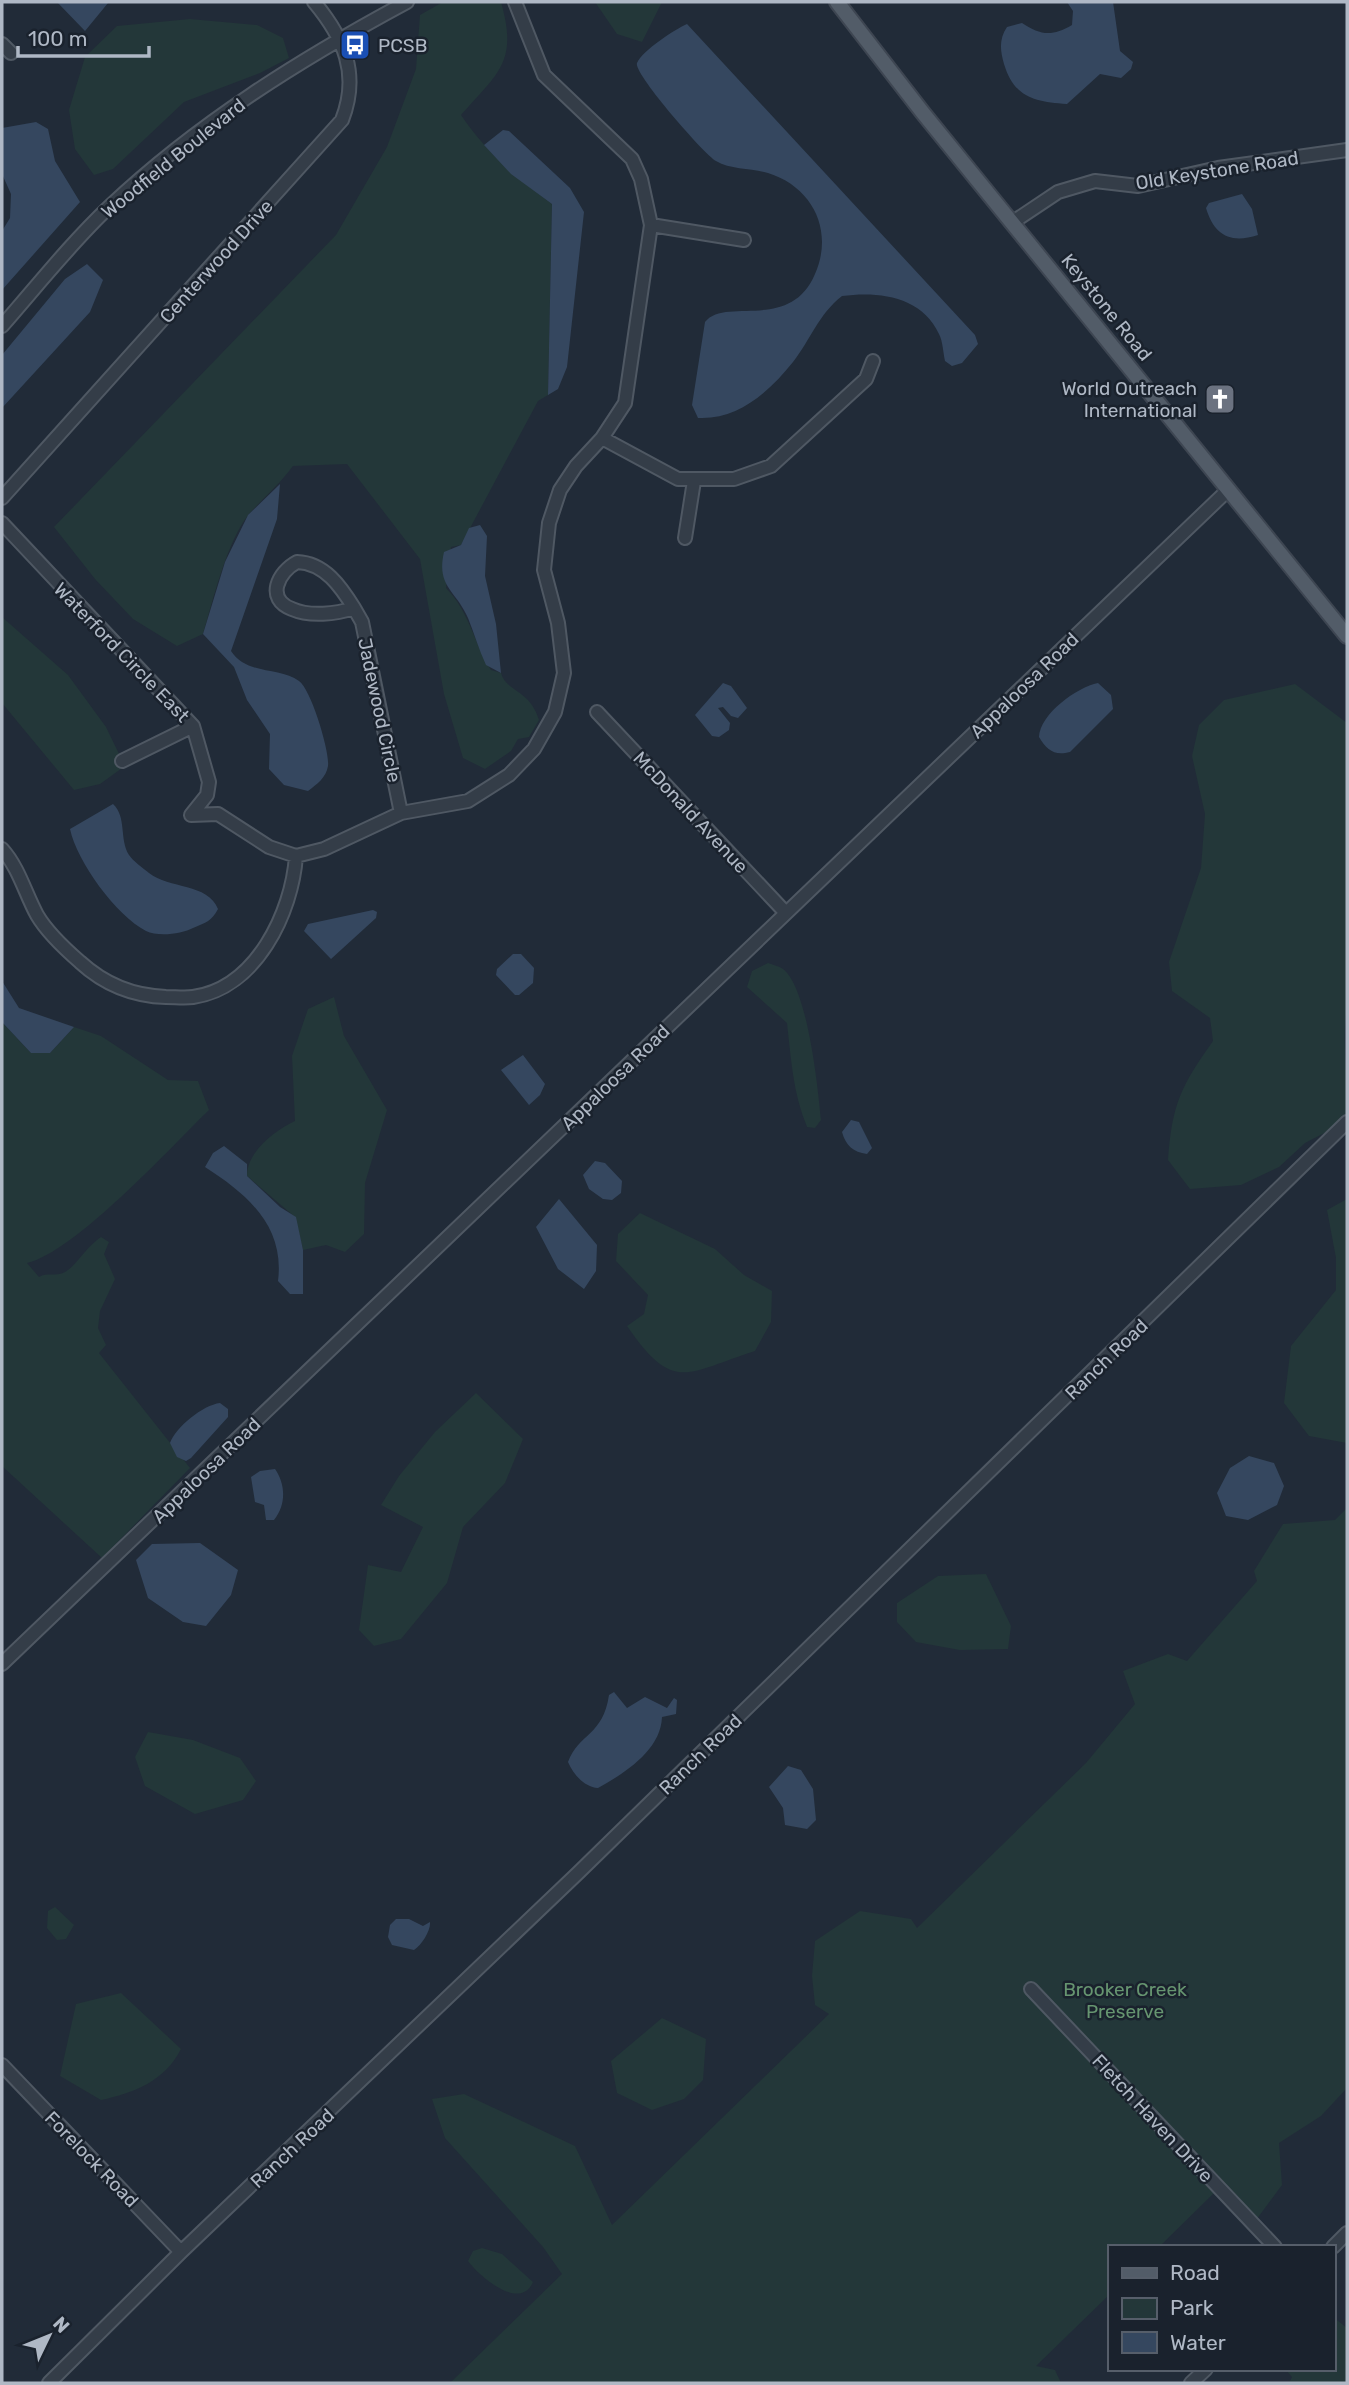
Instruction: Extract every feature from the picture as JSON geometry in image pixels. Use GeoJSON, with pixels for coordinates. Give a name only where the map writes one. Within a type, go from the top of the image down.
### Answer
{"type":"FeatureCollection","features":[{"type":"Feature","properties":{"kind":"main road","name":"Keystone Road"},"geometry":{"type":"LineString","coordinates":[[838,2],[923,113],[1347,636]]}},
{"type":"Feature","properties":{"kind":"street","name":"Centerwood Drive"},"geometry":{"type":"LineString","coordinates":[[2,498],[342,120],[349,101],[352,75],[339,38],[314,2]]}},
{"type":"Feature","properties":{"kind":"street","name":"Woodfield Boulevard"},"geometry":{"type":"LineString","coordinates":[[2,326],[108,207],[221,113],[339,38],[407,2]]}},
{"type":"Feature","properties":{"kind":"street"},"geometry":{"type":"LineString","coordinates":[[2,849],[12,860],[38,916],[82,964],[120,989],[142,997],[194,997],[226,985],[242,974],[271,939],[282,914],[296,856],[324,849],[401,813],[468,801],[499,781],[534,749],[555,712],[565,673],[558,623],[544,570],[549,523],[560,490],[576,466],[602,438],[625,403],[651,225],[640,179],[632,159],[544,75],[514,2]]}},
{"type":"Feature","properties":{"kind":"street","name":"Old Keystone Road"},"geometry":{"type":"LineString","coordinates":[[1013,222],[1058,192],[1095,181],[1138,186],[1217,167],[1347,150]]}},
{"type":"Feature","properties":{"kind":"street"},"geometry":{"type":"LineString","coordinates":[[651,225],[744,240]]}},
{"type":"Feature","properties":{"kind":"street"},"geometry":{"type":"LineString","coordinates":[[602,438],[678,480],[734,480],[771,466],[866,379],[873,360]]}},
{"type":"Feature","properties":{"kind":"street"},"geometry":{"type":"LineString","coordinates":[[685,538],[694,481]]}},
{"type":"Feature","properties":{"kind":"street","name":"Appaloosa Road"},"geometry":{"type":"LineString","coordinates":[[2,1664],[1228,490]]}},
{"type":"Feature","properties":{"kind":"street","name":"Waterford Circle East"},"geometry":{"type":"LineString","coordinates":[[2,523],[193,726],[209,782],[207,795],[191,815],[218,814],[261,842],[296,856]]}},
{"type":"Feature","properties":{"kind":"street","name":"Jadewood Circle"},"geometry":{"type":"LineString","coordinates":[[354,608],[320,613],[292,609],[281,597],[277,581],[289,566],[297,562],[308,562],[335,581],[354,608],[362,622],[401,813]]}},
{"type":"Feature","properties":{"kind":"street","name":"McDonald Avenue"},"geometry":{"type":"LineString","coordinates":[[597,712],[785,912]]}},
{"type":"Feature","properties":{"kind":"street"},"geometry":{"type":"LineString","coordinates":[[122,761],[193,726]]}},
{"type":"Feature","properties":{"kind":"street","name":"Ranch Road"},"geometry":{"type":"LineString","coordinates":[[49,2383],[181,2252],[578,1874],[1347,1122]]}},
{"type":"Feature","properties":{"kind":"street","name":"Fletch Haven Drive"},"geometry":{"type":"LineString","coordinates":[[1031,1989],[1273,2245]]}},
{"type":"Feature","properties":{"kind":"street","name":"Forelock Road"},"geometry":{"type":"LineString","coordinates":[[2,2065],[181,2252]]}},
{"type":"Feature","properties":{"kind":"street"},"geometry":{"type":"LineString","coordinates":[[1191,2383],[1204,2371]]}},
{"type":"Feature","properties":{"kind":"green space"},"geometry":{"type":"Polygon","coordinates":[[[443,2],[501,2],[507,39],[502,65],[486,88],[461,115],[502,164],[552,204],[548,395],[538,401],[461,545],[451,547],[446,588],[466,617],[491,670],[501,673],[508,684],[530,702],[539,720],[529,737],[518,739],[511,751],[485,769],[463,758],[444,694],[420,559],[347,464],[293,466],[249,514],[234,539],[203,634],[177,646],[133,619],[95,579],[54,527],[336,235],[387,147],[416,69],[420,15],[443,2]]]}},
{"type":"Feature","properties":{"kind":"green space"},"geometry":{"type":"Polygon","coordinates":[[[595,2],[662,2],[642,42],[617,34],[595,2]]]}},
{"type":"Feature","properties":{"kind":"green space"},"geometry":{"type":"Polygon","coordinates":[[[190,19],[257,25],[283,38],[289,58],[260,73],[184,102],[113,169],[94,175],[75,149],[69,110],[85,57],[117,26],[190,19]]]}},
{"type":"Feature","properties":{"kind":"green space"},"geometry":{"type":"Polygon","coordinates":[[[2,617],[68,675],[106,727],[120,756],[116,759],[119,767],[125,766],[100,784],[74,790],[2,703],[2,617]]]}},
{"type":"Feature","properties":{"kind":"green space"},"geometry":{"type":"Polygon","coordinates":[[[1295,684],[1347,723],[1347,1116],[1336,1127],[1305,1143],[1279,1167],[1241,1185],[1190,1189],[1168,1160],[1172,1124],[1180,1096],[1213,1041],[1210,1018],[1172,991],[1169,962],[1201,868],[1205,814],[1192,756],[1199,725],[1224,700],[1295,684]]]}},
{"type":"Feature","properties":{"kind":"green space"},"geometry":{"type":"Polygon","coordinates":[[[768,963],[783,969],[792,980],[805,1017],[821,1120],[815,1128],[807,1127],[799,1101],[793,1076],[787,1023],[747,987],[752,971],[768,963]]]}},
{"type":"Feature","properties":{"kind":"green space"},"geometry":{"type":"Polygon","coordinates":[[[334,997],[344,1036],[387,1110],[365,1183],[364,1234],[345,1252],[326,1245],[303,1250],[295,1217],[247,1176],[248,1167],[263,1143],[295,1121],[292,1056],[308,1009],[334,997]]]}},
{"type":"Feature","properties":{"kind":"green space"},"geometry":{"type":"Polygon","coordinates":[[[2,1022],[31,1053],[50,1053],[74,1027],[101,1036],[168,1080],[198,1081],[209,1110],[95,1220],[47,1255],[27,1263],[39,1277],[62,1273],[101,1237],[109,1242],[104,1254],[115,1279],[100,1311],[98,1328],[106,1345],[99,1353],[190,1468],[102,1558],[2,1466],[2,1022]]]}},
{"type":"Feature","properties":{"kind":"green space"},"geometry":{"type":"Polygon","coordinates":[[[1347,1199],[1347,1443],[1309,1436],[1284,1403],[1291,1346],[1336,1290],[1336,1258],[1327,1210],[1347,1199]]]}},
{"type":"Feature","properties":{"kind":"green space"},"geometry":{"type":"Polygon","coordinates":[[[640,1213],[715,1249],[744,1275],[772,1291],[771,1322],[755,1351],[697,1371],[683,1372],[670,1370],[643,1348],[627,1326],[644,1314],[648,1295],[616,1261],[618,1234],[640,1213]]]}},
{"type":"Feature","properties":{"kind":"green space"},"geometry":{"type":"Polygon","coordinates":[[[476,1393],[523,1439],[505,1483],[463,1527],[447,1583],[401,1639],[374,1646],[359,1630],[368,1565],[401,1572],[423,1527],[381,1505],[399,1476],[435,1432],[476,1393]]]}},
{"type":"Feature","properties":{"kind":"green space","name":"Brooker Creek Preserve"},"geometry":{"type":"Polygon","coordinates":[[[1347,1508],[1347,2088],[1321,2116],[1279,2143],[1282,2185],[1256,2220],[1215,2192],[1161,2245],[1108,2245],[1108,2296],[1036,2366],[1055,2370],[1061,2383],[450,2383],[562,2274],[543,2247],[445,2138],[432,2099],[464,2094],[575,2146],[612,2225],[829,2014],[815,2005],[812,1976],[815,1941],[860,1911],[911,1919],[917,1928],[1086,1763],[1135,1704],[1123,1671],[1168,1654],[1187,1661],[1257,1581],[1254,1571],[1283,1524],[1335,1520],[1347,1508]]]}},
{"type":"Feature","properties":{"kind":"green space"},"geometry":{"type":"Polygon","coordinates":[[[986,1574],[1011,1626],[1008,1649],[960,1650],[916,1642],[897,1622],[897,1603],[938,1576],[986,1574]]]}},
{"type":"Feature","properties":{"kind":"green space"},"geometry":{"type":"Polygon","coordinates":[[[148,1732],[193,1740],[240,1758],[256,1781],[243,1800],[195,1814],[145,1786],[135,1757],[148,1732]]]}},
{"type":"Feature","properties":{"kind":"green space"},"geometry":{"type":"Polygon","coordinates":[[[55,1907],[74,1925],[66,1939],[57,1940],[47,1928],[48,1911],[55,1907]]]}},
{"type":"Feature","properties":{"kind":"green space"},"geometry":{"type":"Polygon","coordinates":[[[121,1993],[181,2049],[166,2069],[147,2084],[125,2094],[101,2100],[60,2076],[76,2004],[121,1993]]]}},
{"type":"Feature","properties":{"kind":"green space"},"geometry":{"type":"Polygon","coordinates":[[[662,2018],[706,2039],[703,2080],[684,2099],[652,2110],[617,2093],[611,2061],[662,2018]]]}},
{"type":"Feature","properties":{"kind":"green space"},"geometry":{"type":"Polygon","coordinates":[[[482,2248],[502,2254],[533,2282],[527,2290],[510,2292],[481,2275],[468,2261],[473,2251],[482,2248]]]}},
{"type":"Feature","properties":{"kind":"green space"},"geometry":{"type":"Polygon","coordinates":[[[1335,2319],[1347,2328],[1347,2383],[1289,2383],[1292,2377],[1287,2371],[1335,2371],[1335,2319]]]}},
{"type":"Feature","properties":{"kind":"water"},"geometry":{"type":"Polygon","coordinates":[[[57,2],[107,2],[108,3],[85,31],[57,2]]]}},
{"type":"Feature","properties":{"kind":"water"},"geometry":{"type":"Polygon","coordinates":[[[1067,2],[1113,2],[1120,51],[1133,62],[1131,69],[1121,78],[1100,74],[1067,104],[1045,102],[1027,96],[1013,84],[1004,64],[1001,45],[1007,27],[1022,23],[1035,30],[1052,33],[1072,25],[1073,11],[1067,2]]]}},
{"type":"Feature","properties":{"kind":"water"},"geometry":{"type":"Polygon","coordinates":[[[687,24],[975,335],[978,344],[962,363],[952,366],[945,361],[940,337],[931,321],[922,311],[910,304],[870,294],[842,296],[821,319],[793,362],[774,384],[739,409],[713,417],[698,418],[692,405],[705,322],[714,315],[727,312],[774,308],[790,303],[804,292],[815,274],[822,242],[816,213],[797,189],[768,173],[728,166],[716,161],[685,130],[646,82],[637,63],[640,58],[659,41],[687,24]]]}},
{"type":"Feature","properties":{"kind":"water"},"geometry":{"type":"Polygon","coordinates":[[[36,122],[48,129],[55,161],[80,202],[2,290],[2,231],[10,218],[11,194],[2,174],[2,128],[36,122]]]}},
{"type":"Feature","properties":{"kind":"water"},"geometry":{"type":"Polygon","coordinates":[[[503,130],[509,131],[570,188],[584,212],[567,367],[558,389],[548,395],[552,204],[511,174],[484,145],[503,130]]]}},
{"type":"Feature","properties":{"kind":"water"},"geometry":{"type":"Polygon","coordinates":[[[1242,194],[1252,209],[1258,235],[1231,238],[1214,225],[1206,208],[1209,203],[1242,194]]]}},
{"type":"Feature","properties":{"kind":"water"},"geometry":{"type":"Polygon","coordinates":[[[87,264],[103,280],[90,312],[2,408],[2,355],[65,279],[87,264]]]}},
{"type":"Feature","properties":{"kind":"water"},"geometry":{"type":"Polygon","coordinates":[[[280,484],[277,519],[231,651],[245,664],[291,677],[304,686],[319,721],[328,759],[325,774],[308,791],[284,785],[269,769],[270,734],[247,700],[234,667],[203,634],[225,562],[248,515],[280,484]]]}},
{"type":"Feature","properties":{"kind":"water"},"geometry":{"type":"Polygon","coordinates":[[[480,525],[487,536],[485,576],[496,624],[501,673],[486,665],[468,618],[448,588],[443,573],[444,552],[461,545],[469,528],[480,525]]]}},
{"type":"Feature","properties":{"kind":"water"},"geometry":{"type":"Polygon","coordinates":[[[723,683],[731,686],[747,708],[738,718],[731,716],[723,707],[718,708],[730,723],[729,730],[719,737],[712,736],[695,715],[723,683]]]}},
{"type":"Feature","properties":{"kind":"water"},"geometry":{"type":"Polygon","coordinates":[[[1098,683],[1111,695],[1113,709],[1070,752],[1060,753],[1048,749],[1039,737],[1046,719],[1070,696],[1098,683]]]}},
{"type":"Feature","properties":{"kind":"water"},"geometry":{"type":"Polygon","coordinates":[[[113,804],[120,815],[124,842],[131,857],[157,878],[206,895],[218,909],[211,919],[183,932],[163,934],[146,931],[122,913],[89,872],[70,829],[113,804]]]}},
{"type":"Feature","properties":{"kind":"water"},"geometry":{"type":"Polygon","coordinates":[[[373,910],[377,912],[376,918],[331,959],[304,931],[308,924],[373,910]]]}},
{"type":"Feature","properties":{"kind":"water"},"geometry":{"type":"Polygon","coordinates":[[[513,954],[521,954],[534,968],[533,983],[519,995],[515,995],[496,975],[497,969],[513,954]]]}},
{"type":"Feature","properties":{"kind":"water"},"geometry":{"type":"Polygon","coordinates":[[[2,981],[19,1008],[74,1027],[50,1053],[31,1053],[2,1022],[2,981]]]}},
{"type":"Feature","properties":{"kind":"water"},"geometry":{"type":"Polygon","coordinates":[[[523,1055],[545,1084],[540,1095],[529,1105],[501,1070],[523,1055]]]}},
{"type":"Feature","properties":{"kind":"water"},"geometry":{"type":"Polygon","coordinates":[[[851,1120],[859,1122],[872,1148],[867,1154],[851,1148],[844,1137],[842,1132],[851,1120]]]}},
{"type":"Feature","properties":{"kind":"water"},"geometry":{"type":"Polygon","coordinates":[[[224,1146],[247,1164],[247,1176],[280,1207],[296,1217],[303,1250],[303,1294],[290,1294],[278,1281],[279,1261],[275,1244],[260,1214],[235,1188],[205,1167],[213,1153],[224,1146]]]}},
{"type":"Feature","properties":{"kind":"water"},"geometry":{"type":"Polygon","coordinates":[[[595,1161],[605,1163],[622,1181],[621,1193],[612,1200],[603,1199],[589,1189],[583,1175],[595,1161]]]}},
{"type":"Feature","properties":{"kind":"water"},"geometry":{"type":"Polygon","coordinates":[[[559,1199],[597,1245],[596,1271],[584,1289],[558,1269],[536,1227],[559,1199]]]}},
{"type":"Feature","properties":{"kind":"water"},"geometry":{"type":"Polygon","coordinates":[[[220,1403],[228,1409],[228,1417],[191,1458],[186,1461],[177,1457],[170,1443],[178,1430],[198,1412],[220,1403]]]}},
{"type":"Feature","properties":{"kind":"water"},"geometry":{"type":"Polygon","coordinates":[[[1249,1456],[1274,1463],[1284,1486],[1277,1505],[1248,1520],[1226,1516],[1217,1493],[1230,1468],[1249,1456]]]}},
{"type":"Feature","properties":{"kind":"water"},"geometry":{"type":"Polygon","coordinates":[[[275,1469],[283,1487],[283,1501],[274,1520],[266,1520],[264,1505],[255,1502],[251,1477],[260,1471],[275,1469]]]}},
{"type":"Feature","properties":{"kind":"water"},"geometry":{"type":"Polygon","coordinates":[[[200,1543],[238,1570],[231,1595],[206,1626],[183,1622],[148,1598],[136,1560],[152,1544],[200,1543]]]}},
{"type":"Feature","properties":{"kind":"water"},"geometry":{"type":"Polygon","coordinates":[[[614,1692],[627,1708],[645,1697],[667,1708],[674,1698],[677,1700],[676,1714],[662,1717],[655,1740],[640,1759],[598,1788],[580,1779],[568,1762],[578,1745],[602,1719],[609,1695],[614,1692]]]}},
{"type":"Feature","properties":{"kind":"water"},"geometry":{"type":"Polygon","coordinates":[[[788,1766],[801,1770],[813,1789],[816,1820],[807,1829],[785,1825],[783,1808],[769,1787],[788,1766]]]}},
{"type":"Feature","properties":{"kind":"water"},"geometry":{"type":"Polygon","coordinates":[[[396,1919],[409,1919],[423,1926],[430,1922],[425,1937],[414,1950],[392,1945],[388,1937],[390,1925],[396,1919]]]}},
{"type":"Feature","properties":{"kind":"place","name":"PCSB"},"geometry":{"type":"Point","coordinates":[355,45]}},
{"type":"Feature","properties":{"kind":"place","name":"World Outreach International"},"geometry":{"type":"Point","coordinates":[1220,399]}}]}
